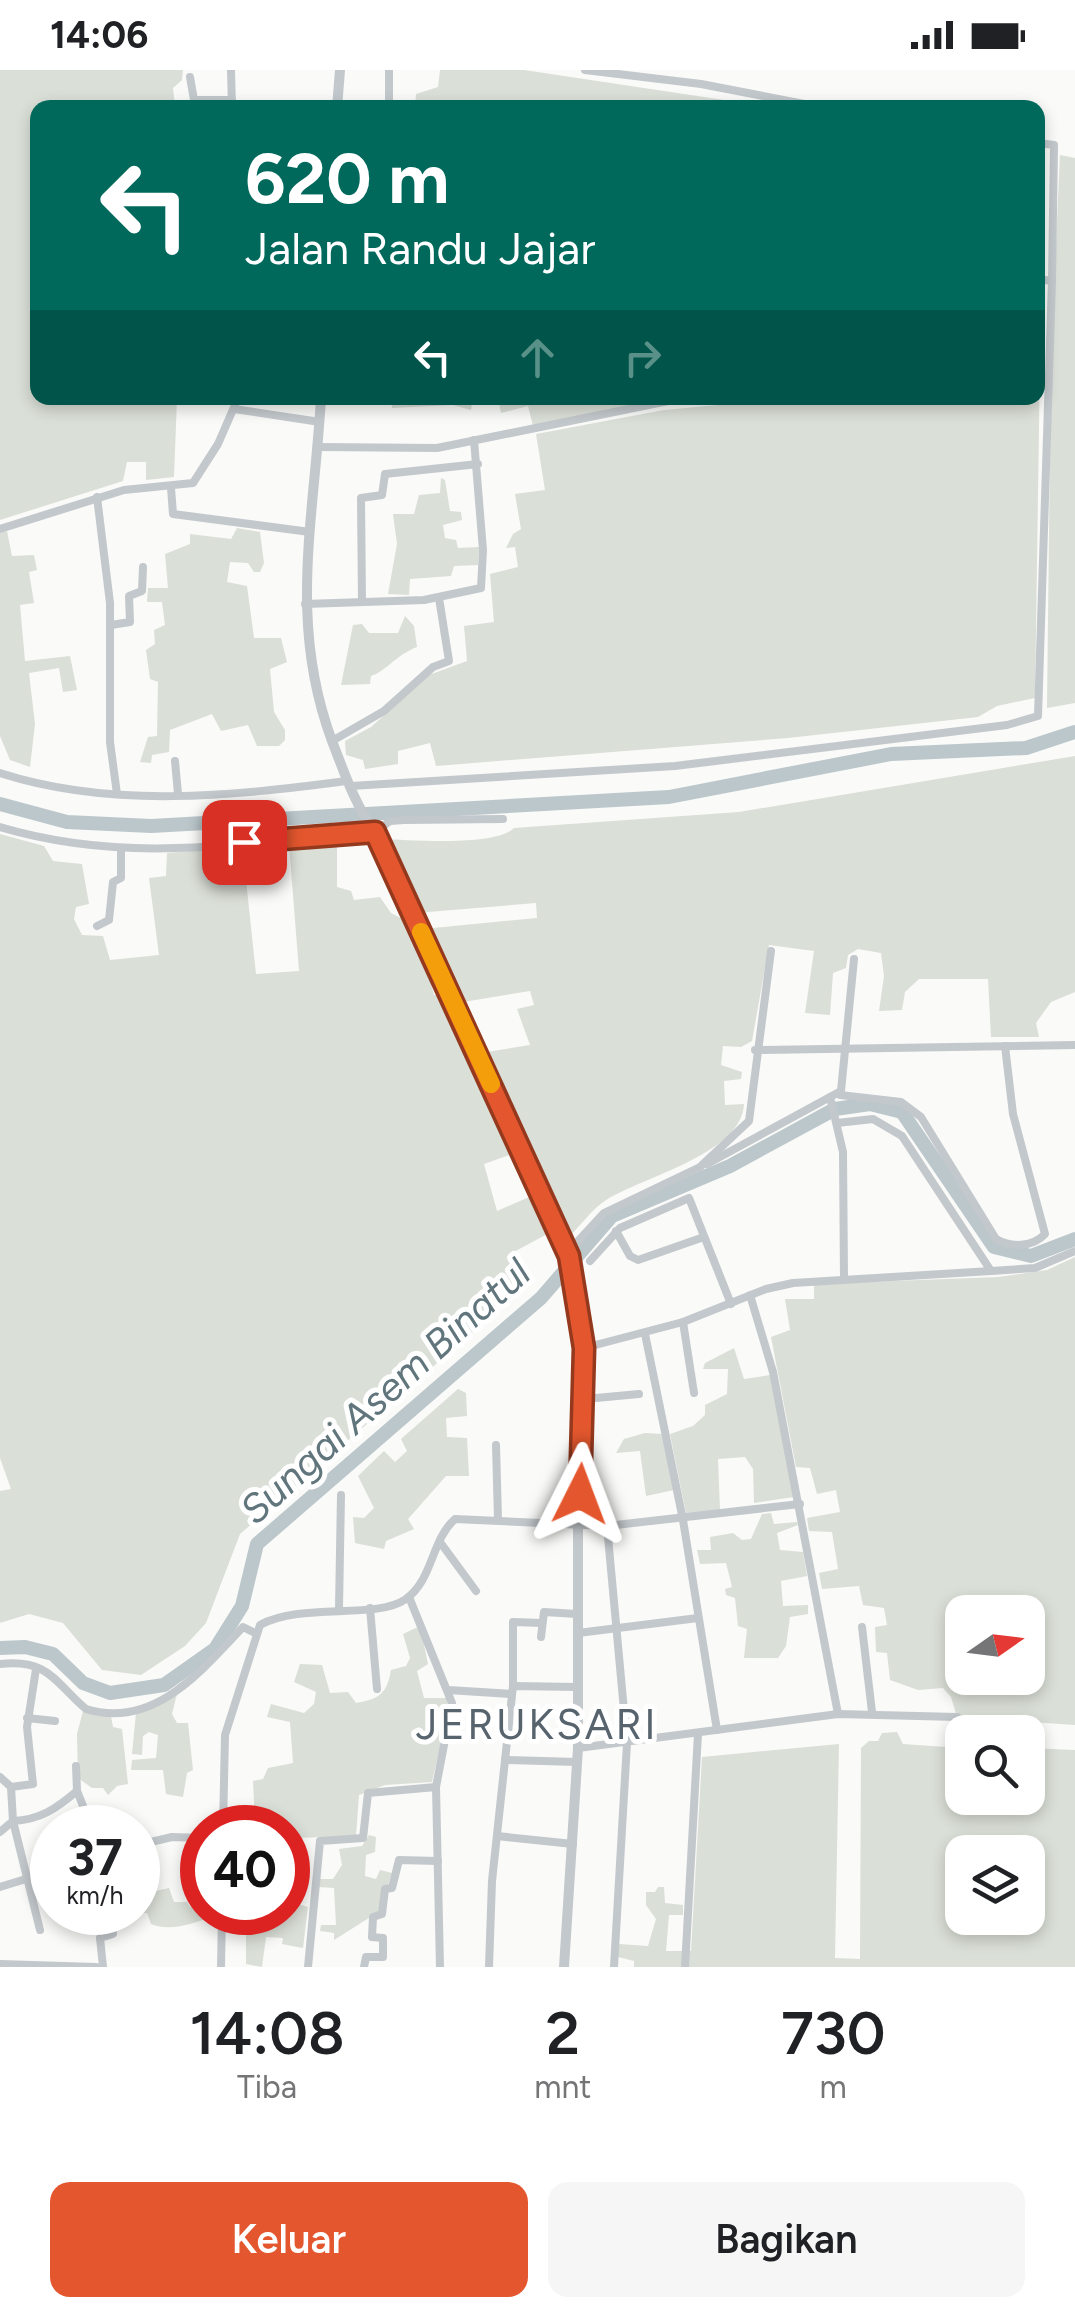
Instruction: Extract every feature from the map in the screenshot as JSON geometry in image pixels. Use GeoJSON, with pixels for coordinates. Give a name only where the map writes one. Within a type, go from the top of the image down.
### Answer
{"type":"FeatureCollection","features":[{"type":"Feature","properties":{"kind":"street"},"geometry":{"type":"LineString","coordinates":[[231,70],[232,100]]}},
{"type":"Feature","properties":{"kind":"street"},"geometry":{"type":"LineString","coordinates":[[338,100],[340,70]]}},
{"type":"Feature","properties":{"kind":"street"},"geometry":{"type":"LineString","coordinates":[[388,100],[389,70]]}},
{"type":"Feature","properties":{"kind":"street"},"geometry":{"type":"LineString","coordinates":[[586,70],[701,84],[784,100]]}},
{"type":"Feature","properties":{"kind":"street"},"geometry":{"type":"LineString","coordinates":[[190,77],[194,100]]}},
{"type":"Feature","properties":{"kind":"street"},"geometry":{"type":"LineString","coordinates":[[1045,144],[1054,145],[1045,266]]}},
{"type":"Feature","properties":{"kind":"street"},"geometry":{"type":"LineString","coordinates":[[0,529],[124,490],[194,483],[235,405]]}},
{"type":"Feature","properties":{"kind":"street"},"geometry":{"type":"LineString","coordinates":[[321,405],[305,604],[312,684],[350,786],[576,1278],[585,1399],[578,1526],[578,1748],[564,1967]]}},
{"type":"Feature","properties":{"kind":"street"},"geometry":{"type":"LineString","coordinates":[[318,447],[437,448],[648,405]]}},
{"type":"Feature","properties":{"kind":"street"},"geometry":{"type":"LineString","coordinates":[[0,773],[71,791],[228,796],[675,766],[1006,725],[1038,716],[1042,405]]}},
{"type":"Feature","properties":{"kind":"street"},"geometry":{"type":"LineString","coordinates":[[234,409],[320,422]]}},
{"type":"Feature","properties":{"kind":"street"},"geometry":{"type":"LineString","coordinates":[[305,604],[439,598],[479,590],[484,585],[474,440]]}},
{"type":"Feature","properties":{"kind":"street"},"geometry":{"type":"LineString","coordinates":[[362,602],[362,498],[382,494],[385,474],[478,464]]}},
{"type":"Feature","properties":{"kind":"street"},"geometry":{"type":"LineString","coordinates":[[171,488],[173,514],[310,532]]}},
{"type":"Feature","properties":{"kind":"street"},"geometry":{"type":"LineString","coordinates":[[97,497],[111,625],[110,742],[117,794]]}},
{"type":"Feature","properties":{"kind":"street"},"geometry":{"type":"LineString","coordinates":[[111,625],[130,622],[129,596],[142,592],[143,566]]}},
{"type":"Feature","properties":{"kind":"street"},"geometry":{"type":"LineString","coordinates":[[332,741],[384,711],[433,667],[449,661],[439,598]]}},
{"type":"Feature","properties":{"kind":"street"},"geometry":{"type":"LineString","coordinates":[[175,762],[178,794]]}},
{"type":"Feature","properties":{"kind":"street"},"geometry":{"type":"LineString","coordinates":[[0,827],[61,844],[121,854],[373,830],[390,821],[503,819]]}},
{"type":"Feature","properties":{"kind":"street"},"geometry":{"type":"LineString","coordinates":[[97,926],[109,920],[112,882],[121,878],[121,854]]}},
{"type":"Feature","properties":{"kind":"street"},"geometry":{"type":"LineString","coordinates":[[700,1166],[748,1120],[771,951]]}},
{"type":"Feature","properties":{"kind":"street"},"geometry":{"type":"LineString","coordinates":[[844,1278],[843,1152],[834,1098],[844,1051],[854,959]]}},
{"type":"Feature","properties":{"kind":"street"},"geometry":{"type":"LineString","coordinates":[[756,1050],[1075,1045]]}},
{"type":"Feature","properties":{"kind":"street"},"geometry":{"type":"LineString","coordinates":[[568,1255],[604,1213],[834,1098],[877,1097],[913,1110],[996,1238],[1011,1246],[1028,1243],[1044,1234],[1012,1114],[1005,1046]]}},
{"type":"Feature","properties":{"kind":"street"},"geometry":{"type":"LineString","coordinates":[[837,1122],[872,1118],[902,1136],[990,1271]]}},
{"type":"Feature","properties":{"kind":"street"},"geometry":{"type":"LineString","coordinates":[[590,1262],[616,1230],[689,1198],[730,1304]]}},
{"type":"Feature","properties":{"kind":"street"},"geometry":{"type":"LineString","coordinates":[[616,1230],[630,1256],[638,1260],[702,1238]]}},
{"type":"Feature","properties":{"kind":"street"},"geometry":{"type":"LineString","coordinates":[[584,1348],[645,1334],[750,1294],[793,1283],[1035,1268],[1075,1251]]}},
{"type":"Feature","properties":{"kind":"street"},"geometry":{"type":"LineString","coordinates":[[750,1294],[774,1372],[838,1714]]}},
{"type":"Feature","properties":{"kind":"street"},"geometry":{"type":"LineString","coordinates":[[683,1322],[694,1393]]}},
{"type":"Feature","properties":{"kind":"street"},"geometry":{"type":"LineString","coordinates":[[645,1334],[683,1520],[718,1730]]}},
{"type":"Feature","properties":{"kind":"street"},"geometry":{"type":"LineString","coordinates":[[585,1399],[639,1394]]}},
{"type":"Feature","properties":{"kind":"street"},"geometry":{"type":"LineString","coordinates":[[496,1446],[498,1520]]}},
{"type":"Feature","properties":{"kind":"street"},"geometry":{"type":"LineString","coordinates":[[340,1608],[341,1495]]}},
{"type":"Feature","properties":{"kind":"street"},"geometry":{"type":"LineString","coordinates":[[222,1805],[223,1747],[260,1625],[273,1618],[340,1608],[393,1606],[409,1597],[455,1519],[607,1526],[800,1504]]}},
{"type":"Feature","properties":{"kind":"street"},"geometry":{"type":"LineString","coordinates":[[607,1526],[627,1743],[614,1967]]}},
{"type":"Feature","properties":{"kind":"street"},"geometry":{"type":"LineString","coordinates":[[440,1542],[476,1590]]}},
{"type":"Feature","properties":{"kind":"street"},"geometry":{"type":"LineString","coordinates":[[409,1597],[448,1690],[452,1714],[436,1787],[440,1967]]}},
{"type":"Feature","properties":{"kind":"street"},"geometry":{"type":"LineString","coordinates":[[370,1608],[377,1690]]}},
{"type":"Feature","properties":{"kind":"street"},"geometry":{"type":"LineString","coordinates":[[541,1637],[544,1612],[577,1614]]}},
{"type":"Feature","properties":{"kind":"street"},"geometry":{"type":"LineString","coordinates":[[578,1632],[698,1618]]}},
{"type":"Feature","properties":{"kind":"street"},"geometry":{"type":"LineString","coordinates":[[488,1967],[512,1690],[513,1622],[542,1622]]}},
{"type":"Feature","properties":{"kind":"street"},"geometry":{"type":"LineString","coordinates":[[0,1664],[36,1669],[59,1678],[86,1709],[136,1712],[201,1673],[242,1627],[256,1632]]}},
{"type":"Feature","properties":{"kind":"street"},"geometry":{"type":"LineString","coordinates":[[862,1627],[872,1712]]}},
{"type":"Feature","properties":{"kind":"street"},"geometry":{"type":"LineString","coordinates":[[11,1787],[33,1784],[28,1718],[36,1669]]}},
{"type":"Feature","properties":{"kind":"street"},"geometry":{"type":"LineString","coordinates":[[448,1690],[578,1687]]}},
{"type":"Feature","properties":{"kind":"street"},"geometry":{"type":"LineString","coordinates":[[578,1748],[838,1714],[945,1716]]}},
{"type":"Feature","properties":{"kind":"street"},"geometry":{"type":"LineString","coordinates":[[28,1718],[55,1721]]}},
{"type":"Feature","properties":{"kind":"street"},"geometry":{"type":"LineString","coordinates":[[685,1967],[698,1734]]}},
{"type":"Feature","properties":{"kind":"street"},"geometry":{"type":"LineString","coordinates":[[505,1760],[577,1762]]}},
{"type":"Feature","properties":{"kind":"street"},"geometry":{"type":"LineString","coordinates":[[76,1766],[77,1791],[83,1805]]}},
{"type":"Feature","properties":{"kind":"street"},"geometry":{"type":"LineString","coordinates":[[0,1777],[11,1787],[13,1827],[30,1894]]}},
{"type":"Feature","properties":{"kind":"street"},"geometry":{"type":"LineString","coordinates":[[308,1967],[320,1841],[362,1838],[368,1793],[436,1787]]}},
{"type":"Feature","properties":{"kind":"street"},"geometry":{"type":"LineString","coordinates":[[0,1832],[48,1812],[77,1791]]}},
{"type":"Feature","properties":{"kind":"street"},"geometry":{"type":"LineString","coordinates":[[497,1836],[574,1844]]}},
{"type":"Feature","properties":{"kind":"street"},"geometry":{"type":"LineString","coordinates":[[364,1967],[366,1958],[383,1958],[383,1938],[372,1937],[373,1917],[382,1914],[384,1888],[392,1888],[396,1864],[438,1861]]}},
{"type":"Feature","properties":{"kind":"street"},"geometry":{"type":"LineString","coordinates":[[0,1887],[30,1878]]}},
{"type":"Feature","properties":{"kind":"street"},"geometry":{"type":"LineString","coordinates":[[104,1967],[100,1938],[110,1935]]}},
{"type":"Feature","properties":{"kind":"street"},"geometry":{"type":"LineString","coordinates":[[221,1967],[222,1935]]}},
{"type":"Feature","properties":{"kind":"street"},"geometry":{"type":"LineString","coordinates":[[0,1964],[96,1967]]}},
{"type":"Feature","properties":{"kind":"shaded area"},"geometry":{"type":"Polygon","coordinates":[[[0,70],[183,70],[182,80],[173,88],[174,100],[30,100],[30,405],[177,405],[174,477],[146,480],[146,462],[127,462],[123,481],[0,520],[0,70]]]}},
{"type":"Feature","properties":{"kind":"shaded area"},"geometry":{"type":"Polygon","coordinates":[[[440,70],[524,70],[724,100],[416,100],[416,94],[438,87],[440,70]]]}},
{"type":"Feature","properties":{"kind":"shaded area"},"geometry":{"type":"Polygon","coordinates":[[[1060,155],[1075,158],[1075,703],[1047,708],[1051,359],[1060,155]]]}},
{"type":"Feature","properties":{"kind":"shaded area"},"geometry":{"type":"Polygon","coordinates":[[[392,405],[453,405],[392,408],[392,405]]]}},
{"type":"Feature","properties":{"kind":"shaded area"},"geometry":{"type":"Polygon","coordinates":[[[499,405],[633,405],[533,426],[528,406],[501,413],[499,405]]]}},
{"type":"Feature","properties":{"kind":"shaded area"},"geometry":{"type":"Polygon","coordinates":[[[719,405],[1039,405],[1035,698],[997,706],[978,717],[788,738],[436,766],[430,743],[398,751],[398,764],[365,769],[363,760],[346,755],[345,741],[371,727],[429,675],[467,661],[464,626],[494,622],[490,574],[518,567],[515,547],[506,548],[513,534],[521,529],[515,494],[545,490],[536,434],[664,410],[719,405]]]}},
{"type":"Feature","properties":{"kind":"shaded area"},"geometry":{"type":"Polygon","coordinates":[[[441,478],[445,480],[450,511],[461,512],[462,520],[443,525],[445,538],[456,540],[458,548],[479,547],[478,565],[454,566],[451,576],[410,579],[409,595],[388,594],[397,544],[393,514],[414,514],[419,495],[440,493],[441,478]]]}},
{"type":"Feature","properties":{"kind":"shaded area"},"geometry":{"type":"Polygon","coordinates":[[[237,528],[260,532],[264,563],[260,572],[254,572],[248,563],[230,562],[227,582],[247,586],[254,638],[281,638],[287,662],[270,669],[274,712],[285,730],[285,740],[279,746],[257,746],[248,725],[221,731],[212,714],[170,730],[169,752],[152,755],[151,763],[140,762],[148,737],[157,736],[158,682],[150,679],[146,650],[155,644],[154,630],[165,625],[162,602],[147,602],[148,588],[168,588],[165,554],[190,544],[190,534],[231,539],[237,528]]]}},
{"type":"Feature","properties":{"kind":"shaded area"},"geometry":{"type":"Polygon","coordinates":[[[7,531],[12,556],[34,555],[37,570],[29,572],[34,603],[20,605],[25,661],[70,656],[77,690],[63,692],[59,668],[29,673],[35,724],[30,767],[10,760],[0,736],[0,533],[7,531]]]}},
{"type":"Feature","properties":{"kind":"shaded area"},"geometry":{"type":"Polygon","coordinates":[[[405,616],[414,626],[417,647],[371,676],[370,684],[341,685],[353,625],[362,624],[369,633],[398,633],[405,616]]]}},
{"type":"Feature","properties":{"kind":"shaded area"},"geometry":{"type":"Polygon","coordinates":[[[1075,756],[1075,992],[1051,1002],[1036,1023],[1039,1037],[991,1037],[988,979],[919,979],[905,992],[902,1010],[879,1011],[884,976],[881,953],[858,949],[848,955],[846,968],[833,973],[830,1015],[805,1013],[814,951],[769,945],[752,1041],[741,1047],[723,1046],[721,1065],[742,1072],[741,1079],[724,1081],[725,1105],[744,1104],[739,1122],[707,1152],[602,1203],[569,1237],[561,1230],[481,1053],[530,1045],[517,1009],[534,1005],[530,991],[457,1003],[423,929],[537,918],[536,903],[416,913],[381,839],[471,840],[504,834],[514,828],[739,812],[1075,756]]]}},
{"type":"Feature","properties":{"kind":"shaded area"},"geometry":{"type":"Polygon","coordinates":[[[0,834],[44,846],[53,861],[82,864],[89,904],[76,907],[74,919],[82,935],[103,936],[110,960],[159,955],[149,878],[166,876],[167,853],[260,845],[261,858],[244,861],[256,974],[299,971],[289,844],[337,841],[337,887],[351,891],[354,900],[380,897],[391,913],[405,920],[435,978],[430,980],[434,995],[441,995],[512,1154],[484,1164],[497,1211],[536,1194],[551,1232],[510,1254],[517,1294],[240,1534],[206,1623],[185,1646],[141,1675],[102,1670],[63,1623],[29,1614],[0,1623],[0,1491],[11,1489],[0,1458],[0,834]]]}},
{"type":"Feature","properties":{"kind":"shaded area"},"geometry":{"type":"Polygon","coordinates":[[[1075,1257],[1075,1725],[1045,1723],[1045,1715],[956,1715],[949,1695],[1045,1695],[1045,1595],[945,1595],[945,1690],[918,1690],[890,1680],[887,1653],[876,1652],[875,1627],[887,1625],[884,1608],[863,1605],[859,1586],[822,1589],[819,1573],[838,1569],[832,1532],[809,1531],[807,1518],[840,1512],[836,1490],[817,1494],[810,1468],[796,1467],[771,1337],[790,1330],[785,1299],[814,1299],[814,1284],[998,1277],[1047,1270],[1075,1257]]]}},
{"type":"Feature","properties":{"kind":"shaded area"},"geometry":{"type":"Polygon","coordinates":[[[734,1348],[744,1379],[770,1375],[794,1497],[754,1503],[753,1469],[745,1457],[718,1459],[720,1510],[686,1513],[670,1434],[693,1426],[705,1415],[705,1405],[727,1394],[728,1369],[703,1369],[705,1363],[734,1348]]]}},
{"type":"Feature","properties":{"kind":"shaded area"},"geometry":{"type":"Polygon","coordinates":[[[458,1389],[466,1393],[467,1416],[446,1418],[447,1437],[467,1438],[469,1476],[446,1476],[408,1519],[414,1529],[386,1541],[384,1549],[355,1543],[353,1517],[364,1518],[374,1508],[358,1476],[384,1451],[395,1462],[407,1451],[401,1439],[458,1389]]]}},
{"type":"Feature","properties":{"kind":"shaded area"},"geometry":{"type":"Polygon","coordinates":[[[645,1433],[662,1434],[674,1490],[646,1496],[640,1451],[616,1453],[624,1439],[645,1433]]]}},
{"type":"Feature","properties":{"kind":"shaded area"},"geometry":{"type":"Polygon","coordinates":[[[771,1513],[774,1524],[797,1522],[798,1525],[777,1533],[780,1550],[803,1552],[807,1576],[781,1581],[783,1606],[808,1605],[808,1614],[790,1617],[786,1646],[778,1658],[744,1658],[747,1629],[738,1626],[735,1598],[726,1595],[725,1589],[732,1587],[726,1563],[700,1564],[697,1550],[711,1550],[710,1537],[733,1533],[742,1540],[751,1539],[762,1514],[771,1513]]]}},
{"type":"Feature","properties":{"kind":"shaded area"},"geometry":{"type":"Polygon","coordinates":[[[420,1626],[428,1664],[417,1671],[424,1698],[448,1698],[447,1710],[431,1711],[432,1723],[445,1725],[432,1782],[385,1785],[359,1795],[356,1836],[310,1838],[310,1805],[254,1805],[253,1781],[263,1779],[268,1768],[293,1763],[290,1722],[267,1717],[271,1704],[304,1713],[314,1704],[316,1692],[294,1682],[300,1664],[322,1665],[330,1693],[348,1692],[356,1703],[371,1700],[384,1690],[391,1670],[406,1666],[410,1658],[403,1634],[420,1626]]]}},
{"type":"Feature","properties":{"kind":"shaded area"},"geometry":{"type":"Polygon","coordinates":[[[177,1694],[172,1714],[177,1723],[188,1723],[193,1770],[187,1773],[183,1797],[166,1794],[163,1770],[131,1770],[132,1760],[156,1758],[158,1735],[149,1732],[143,1736],[142,1755],[132,1754],[136,1713],[177,1694]]]}},
{"type":"Feature","properties":{"kind":"shaded area"},"geometry":{"type":"Polygon","coordinates":[[[83,1711],[111,1716],[113,1727],[122,1729],[128,1784],[117,1786],[108,1795],[103,1788],[92,1788],[78,1778],[77,1734],[83,1711]]]}},
{"type":"Feature","properties":{"kind":"shaded area"},"geometry":{"type":"Polygon","coordinates":[[[897,1732],[903,1744],[945,1747],[945,1815],[1045,1815],[1045,1749],[1075,1750],[1075,1967],[634,1967],[634,1961],[618,1957],[619,1944],[648,1946],[656,1919],[646,1905],[646,1892],[655,1892],[658,1887],[664,1887],[665,1903],[683,1905],[683,1915],[669,1915],[666,1951],[691,1951],[702,1757],[839,1744],[835,1958],[860,1959],[861,1748],[869,1741],[878,1741],[882,1733],[897,1732]]]}},
{"type":"Feature","properties":{"kind":"shaded area"},"geometry":{"type":"Polygon","coordinates":[[[369,1835],[376,1837],[375,1852],[366,1855],[365,1876],[376,1879],[380,1870],[392,1873],[380,1911],[334,1940],[334,1933],[320,1931],[321,1925],[336,1925],[334,1888],[318,1887],[319,1879],[333,1879],[342,1865],[339,1849],[362,1846],[369,1835]]]}},
{"type":"Feature","properties":{"kind":"shaded area"},"geometry":{"type":"Polygon","coordinates":[[[169,1888],[174,1902],[180,1902],[180,1926],[160,1926],[160,1890],[169,1888]]]}},
{"type":"Feature","properties":{"kind":"shaded area"},"geometry":{"type":"Polygon","coordinates":[[[246,1935],[305,1935],[303,1948],[282,1944],[283,1938],[266,1937],[262,1967],[246,1964],[246,1935]]]}},
{"type":"Feature","properties":{"kind":"waterway"},"geometry":{"type":"LineString","coordinates":[[0,804],[67,822],[151,826],[669,797],[891,754],[1026,748],[1075,732]]}},
{"type":"Feature","properties":{"kind":"waterway","name":"Sungai Asem Binatul"},"geometry":{"type":"LineString","coordinates":[[0,1648],[25,1647],[53,1654],[83,1683],[110,1693],[164,1685],[215,1649],[242,1606],[257,1544],[541,1298],[612,1216],[730,1166],[835,1109],[870,1104],[902,1112],[994,1247],[1031,1256],[1075,1239]]}},
{"type":"Feature","properties":{"kind":"slow traffic"},"geometry":{"type":"LineString","coordinates":[[421,932],[491,1084]]}},
{"type":"Feature","properties":{"kind":"district","name":"JERUKSARI"},"geometry":{"type":"Point","coordinates":[537,1724]}},
{"type":"Feature","properties":{"kind":"route"},"geometry":{"type":"LineString","coordinates":[[244,842],[375,832],[576,1278],[585,1399],[580,1494]]}}]}
